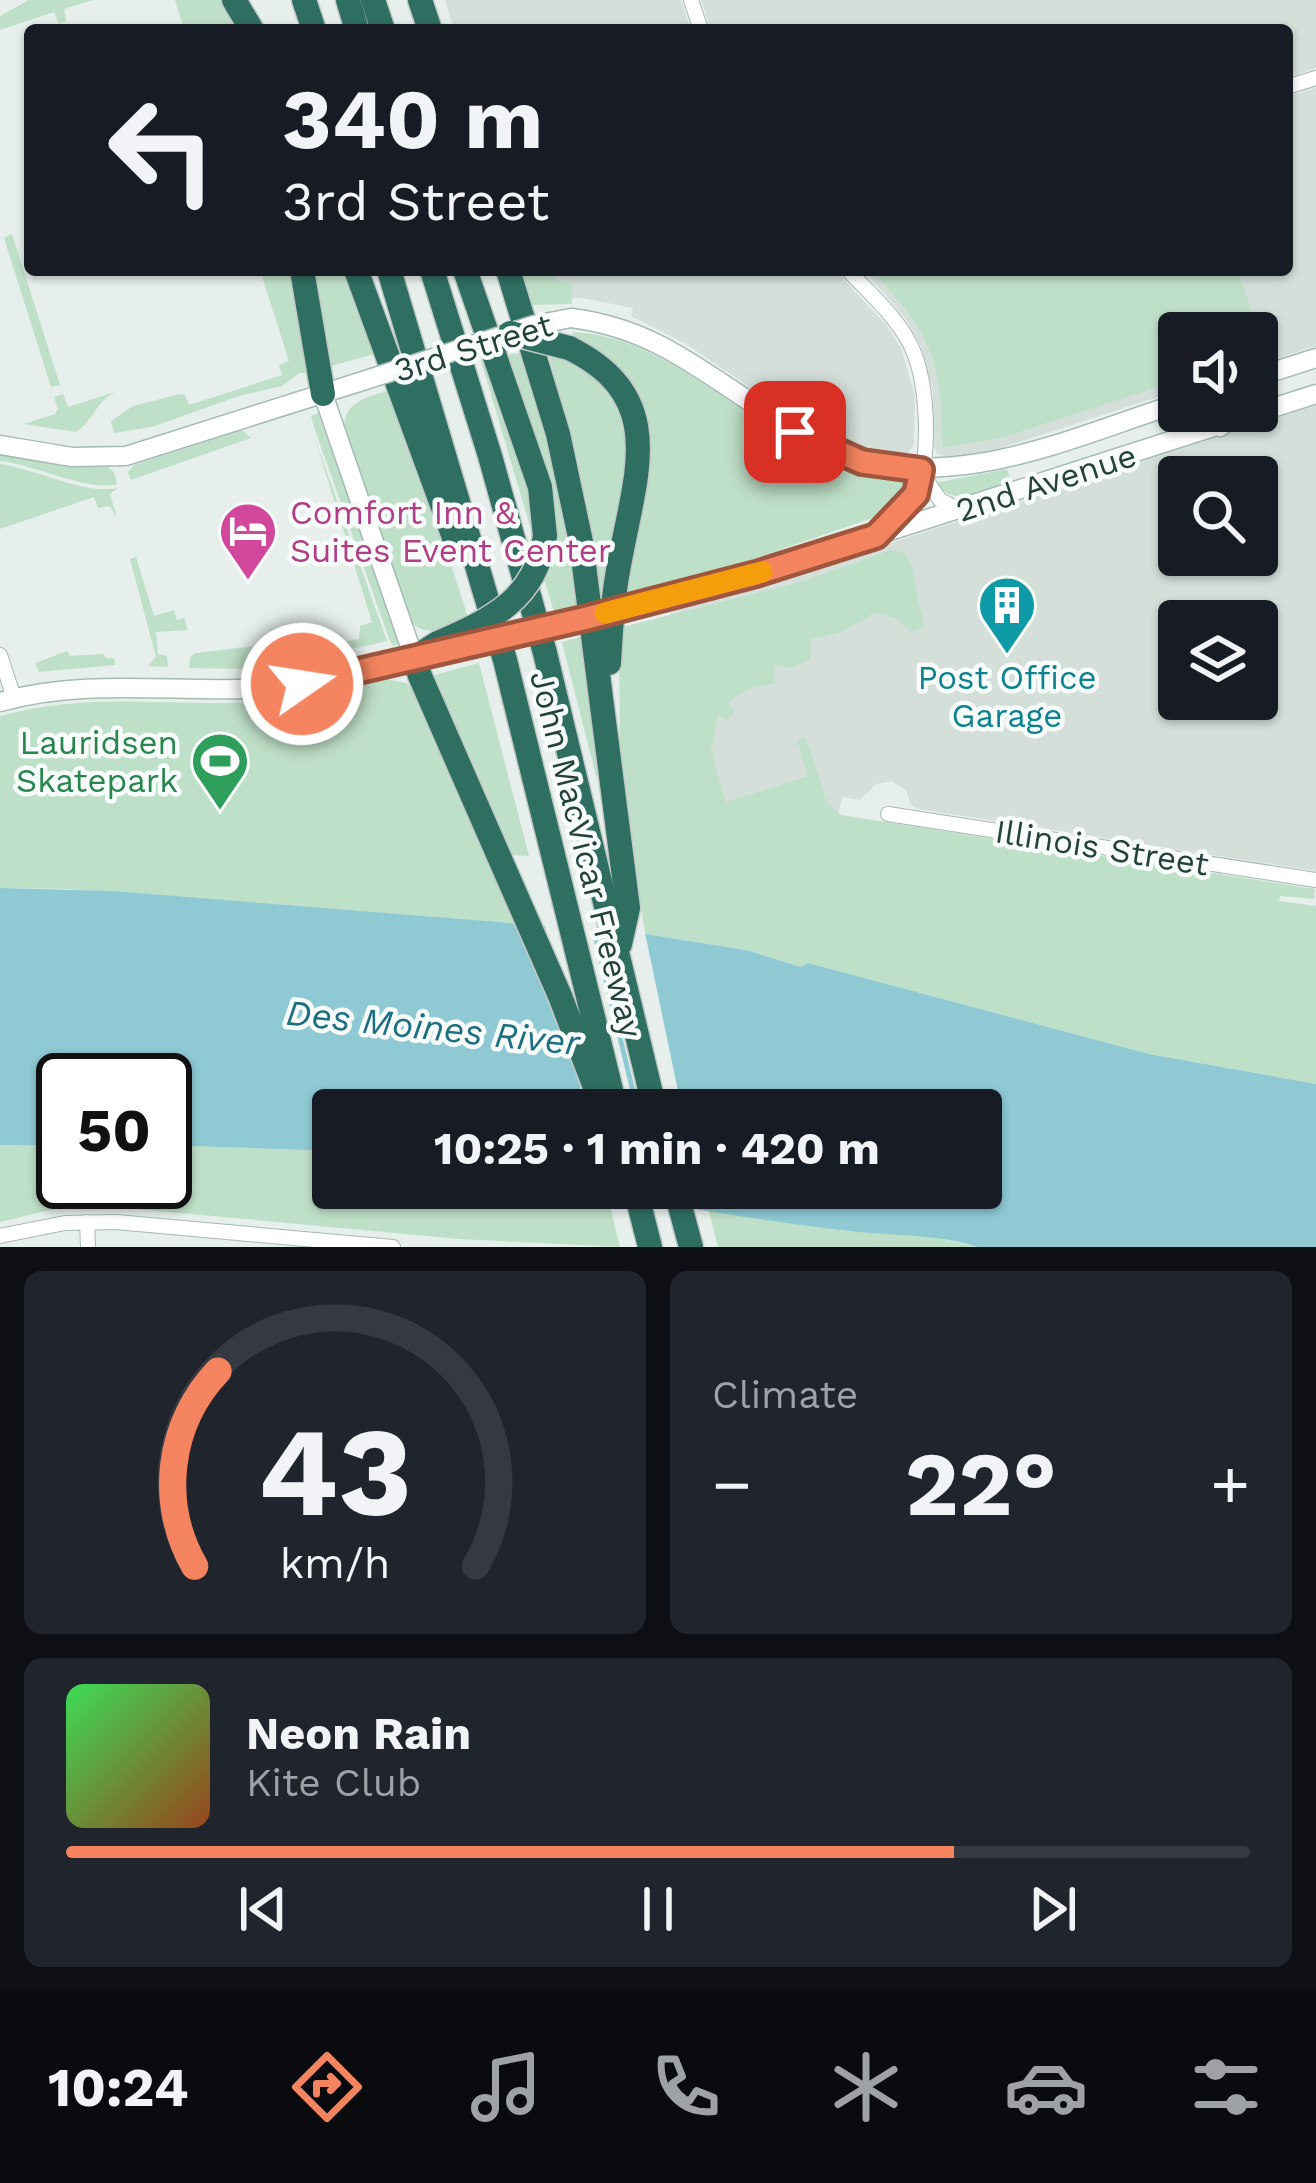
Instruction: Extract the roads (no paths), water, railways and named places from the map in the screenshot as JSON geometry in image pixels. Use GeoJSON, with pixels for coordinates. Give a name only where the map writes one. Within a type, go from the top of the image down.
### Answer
{"type":"FeatureCollection","features":[{"type":"Feature","properties":{"kind":"highway"},"geometry":{"type":"LineString","coordinates":[[303,276],[323,394]]}},
{"type":"Feature","properties":{"kind":"highway"},"geometry":{"type":"LineString","coordinates":[[358,276],[526,746]]}},
{"type":"Feature","properties":{"kind":"highway","name":"John MacVicar Freeway"},"geometry":{"type":"LineString","coordinates":[[391,276],[478,562],[611,1089]]}},
{"type":"Feature","properties":{"kind":"highway","name":"John MacVicar Freeway"},"geometry":{"type":"LineString","coordinates":[[434,276],[521,562],[650,1089]]}},
{"type":"Feature","properties":{"kind":"highway"},"geometry":{"type":"LineString","coordinates":[[467,276],[540,487],[545,536],[534,575],[517,600],[439,649],[414,658],[596,1089]]}},
{"type":"Feature","properties":{"kind":"highway"},"geometry":{"type":"LineString","coordinates":[[510,276],[568,480],[628,908],[617,953]]}},
{"type":"Feature","properties":{"kind":"highway"},"geometry":{"type":"LineString","coordinates":[[510,333],[569,348],[603,366],[625,391],[639,435],[614,590],[604,719]]}},
{"type":"Feature","properties":{"kind":"highway"},"geometry":{"type":"LineString","coordinates":[[640,1209],[650,1247]]}},
{"type":"Feature","properties":{"kind":"highway"},"geometry":{"type":"LineString","coordinates":[[681,1209],[692,1247]]}},
{"type":"Feature","properties":{"kind":"main road","name":"3rd Street"},"geometry":{"type":"LineString","coordinates":[[0,445],[72,457],[126,456],[510,333],[571,318],[640,333],[826,449],[862,462],[921,470]]}},
{"type":"Feature","properties":{"kind":"main road"},"geometry":{"type":"LineString","coordinates":[[1278,370],[1316,358]]}},
{"type":"Feature","properties":{"kind":"main road"},"geometry":{"type":"LineString","coordinates":[[7,700],[112,685],[271,688],[414,658],[323,394]]}},
{"type":"Feature","properties":{"kind":"main road","name":"2nd Avenue"},"geometry":{"type":"LineString","coordinates":[[1278,407],[1316,394]]}},
{"type":"Feature","properties":{"kind":"main road","name":"2nd Avenue"},"geometry":{"type":"LineString","coordinates":[[921,470],[978,466],[1158,410]]}},
{"type":"Feature","properties":{"kind":"main road","name":"2nd Avenue"},"geometry":{"type":"LineString","coordinates":[[439,649],[656,600],[1204,432]]}},
{"type":"Feature","properties":{"kind":"main road"},"geometry":{"type":"LineString","coordinates":[[1023,490],[1030,450]]}},
{"type":"Feature","properties":{"kind":"street"},"geometry":{"type":"LineString","coordinates":[[854,276],[889,313],[912,348],[924,393],[916,494],[876,536]]}},
{"type":"Feature","properties":{"kind":"street"},"geometry":{"type":"LineString","coordinates":[[921,470],[932,492],[960,510]]}},
{"type":"Feature","properties":{"kind":"street"},"geometry":{"type":"LineString","coordinates":[[0,655],[7,700]]}},
{"type":"Feature","properties":{"kind":"street","name":"Illinois Street"},"geometry":{"type":"LineString","coordinates":[[888,814],[1316,880]]}},
{"type":"Feature","properties":{"kind":"street"},"geometry":{"type":"LineString","coordinates":[[0,1236],[87,1222],[393,1247]]}},
{"type":"Feature","properties":{"kind":"street"},"geometry":{"type":"LineString","coordinates":[[87,1222],[88,1247]]}},
{"type":"Feature","properties":{"kind":"water","name":"Des Moines River"},"geometry":{"type":"Polygon","coordinates":[[[0,888],[112,891],[645,934],[746,950],[1149,1054],[1316,1084],[1316,1247],[978,1247],[698,1209],[1002,1209],[1002,1089],[312,1089],[312,1150],[192,1146],[192,1053],[36,1053],[36,1146],[0,1145],[0,888]]]}},
{"type":"Feature","properties":{"kind":"place","name":"Comfort Inn & Suites Event Center"},"geometry":{"type":"Point","coordinates":[248,582]}},
{"type":"Feature","properties":{"kind":"place","name":"Post Office Garage"},"geometry":{"type":"Point","coordinates":[1007,656]}},
{"type":"Feature","properties":{"kind":"place","name":"Lauridsen Skatepark"},"geometry":{"type":"Point","coordinates":[220,812]}}]}
